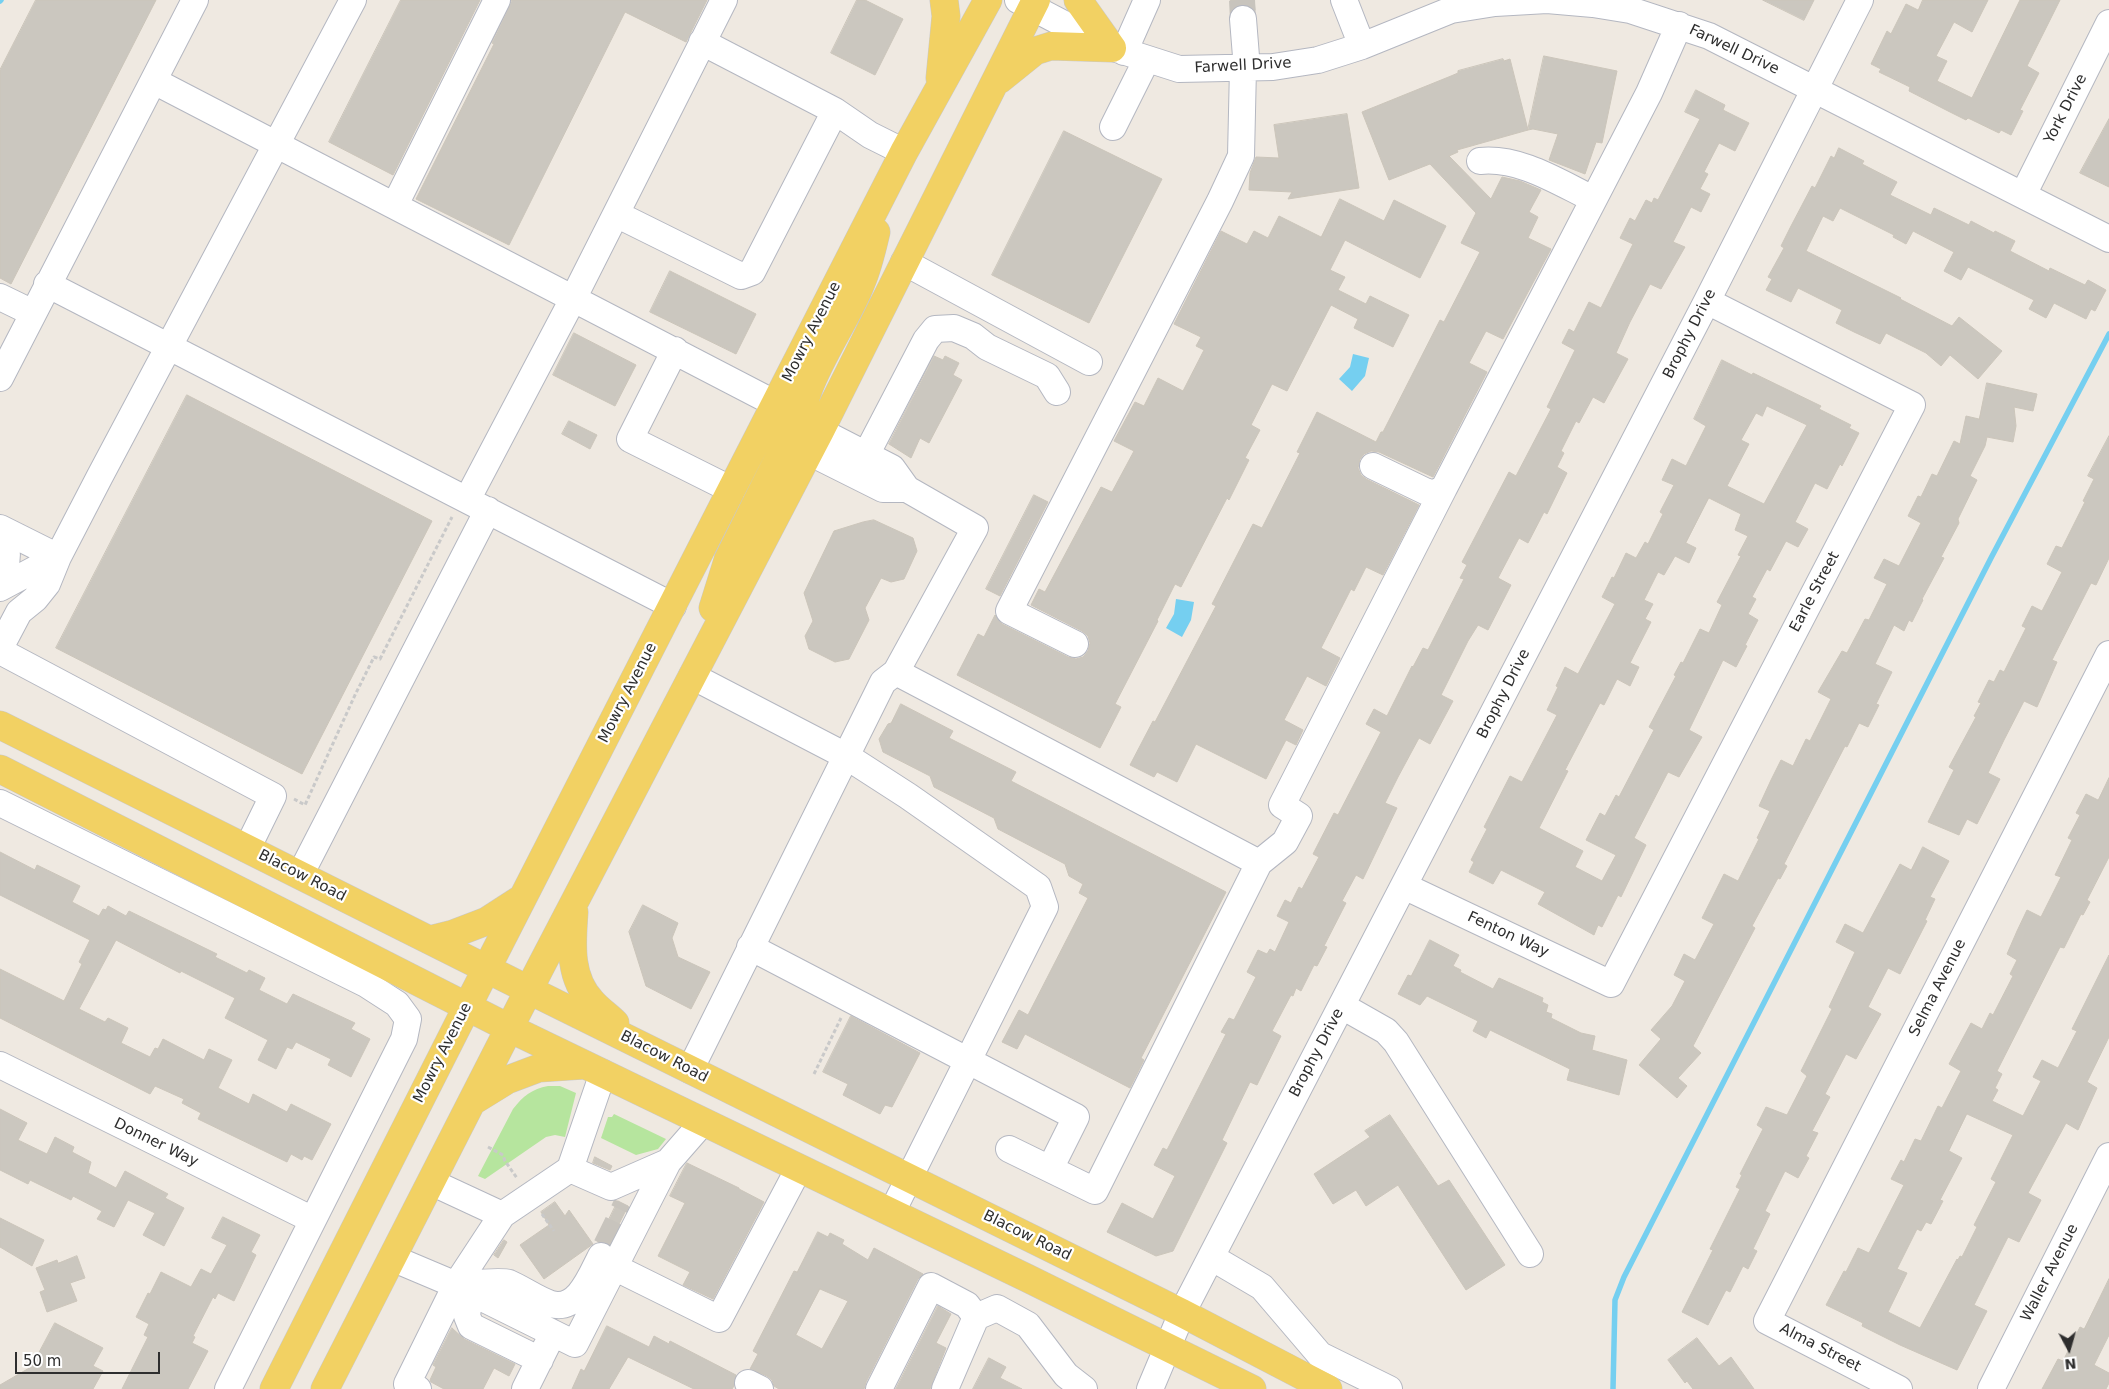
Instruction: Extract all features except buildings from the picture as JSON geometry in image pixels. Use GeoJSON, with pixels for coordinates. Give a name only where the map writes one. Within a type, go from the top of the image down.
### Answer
{"type":"FeatureCollection","features":[{"type":"Feature","properties":{"kind":"main road"},"geometry":{"type":"LineString","coordinates":[[939,88],[946,16],[944,0]]}},
{"type":"Feature","properties":{"kind":"main road","name":"Mowry Avenue"},"geometry":{"type":"LineString","coordinates":[[274,1389],[522,898],[673,606],[887,184],[988,0]]}},
{"type":"Feature","properties":{"kind":"main road"},"geometry":{"type":"LineString","coordinates":[[1078,0],[1127,53]]}},
{"type":"Feature","properties":{"kind":"main road"},"geometry":{"type":"LineString","coordinates":[[325,1389],[509,1028],[814,442],[993,85],[1029,2]]}},
{"type":"Feature","properties":{"kind":"main road"},"geometry":{"type":"LineString","coordinates":[[993,85],[1035,51],[1052,46],[1127,53]]}},
{"type":"Feature","properties":{"kind":"main road"},"geometry":{"type":"LineString","coordinates":[[814,442],[801,445],[800,433],[805,395],[861,284],[870,257],[887,184]]}},
{"type":"Feature","properties":{"kind":"main road"},"geometry":{"type":"LineString","coordinates":[[692,676],[728,560],[786,442],[788,433],[786,418],[782,409],[776,404]]}},
{"type":"Feature","properties":{"kind":"main road","name":"Blacow Road"},"geometry":{"type":"LineString","coordinates":[[0,725],[486,969],[1182,1314],[1328,1389]]}},
{"type":"Feature","properties":{"kind":"main road"},"geometry":{"type":"LineString","coordinates":[[0,769],[509,1028],[1168,1346],[1252,1389]]}},
{"type":"Feature","properties":{"kind":"main road"},"geometry":{"type":"LineString","coordinates":[[429,940],[487,922],[522,898]]}},
{"type":"Feature","properties":{"kind":"main road"},"geometry":{"type":"LineString","coordinates":[[575,901],[571,948],[575,971],[581,986],[591,1001],[610,1018],[655,1052]]}},
{"type":"Feature","properties":{"kind":"main road"},"geometry":{"type":"LineString","coordinates":[[472,1102],[507,1080],[539,1068],[595,1069]]}},
{"type":"Feature","properties":{"kind":"street"},"geometry":{"type":"LineString","coordinates":[[0,378],[195,0]]}},
{"type":"Feature","properties":{"kind":"street"},"geometry":{"type":"LineString","coordinates":[[247,849],[273,796],[0,649],[19,612],[35,599],[47,584],[58,557],[168,347],[353,0]]}},
{"type":"Feature","properties":{"kind":"street"},"geometry":{"type":"LineString","coordinates":[[395,205],[497,0]]}},
{"type":"Feature","properties":{"kind":"street"},"geometry":{"type":"LineString","coordinates":[[300,875],[466,507],[724,0]]}},
{"type":"Feature","properties":{"kind":"street"},"geometry":{"type":"LineString","coordinates":[[1113,127],[1127,53],[1147,0]]}},
{"type":"Feature","properties":{"kind":"street"},"geometry":{"type":"LineString","coordinates":[[1344,0],[1362,46]]}},
{"type":"Feature","properties":{"kind":"street","name":"Farwell Drive"},"geometry":{"type":"LineString","coordinates":[[1029,2],[1127,53],[1179,69],[1245,69],[1318,60],[1362,46],[1451,10],[1495,3],[1547,0],[1593,4],[1630,10],[1709,36],[2109,239]]}},
{"type":"Feature","properties":{"kind":"street","name":"Brophy Drive"},"geometry":{"type":"LineString","coordinates":[[1150,1389],[1182,1314],[1211,1257],[1707,301],[1860,0]]}},
{"type":"Feature","properties":{"kind":"street"},"geometry":{"type":"LineString","coordinates":[[1074,644],[1009,611],[1220,201],[1241,156],[1245,69],[1243,19]]}},
{"type":"Feature","properties":{"kind":"street","name":"York Drive"},"geometry":{"type":"LineString","coordinates":[[2023,195],[2109,23]]}},
{"type":"Feature","properties":{"kind":"street"},"geometry":{"type":"LineString","coordinates":[[1009,1149],[1095,1191],[1259,863],[1285,842],[1299,816],[1282,805],[1648,93],[1679,25]]}},
{"type":"Feature","properties":{"kind":"street"},"geometry":{"type":"LineString","coordinates":[[702,42],[836,111],[870,135],[904,152]]}},
{"type":"Feature","properties":{"kind":"street"},"geometry":{"type":"LineString","coordinates":[[154,81],[574,297],[776,404]]}},
{"type":"Feature","properties":{"kind":"street"},"geometry":{"type":"LineString","coordinates":[[616,214],[741,276],[752,272],[836,111]]}},
{"type":"Feature","properties":{"kind":"street"},"geometry":{"type":"LineString","coordinates":[[1480,161],[1496,159],[1515,164],[1593,199]]}},
{"type":"Feature","properties":{"kind":"street"},"geometry":{"type":"LineString","coordinates":[[904,262],[1089,362]]}},
{"type":"Feature","properties":{"kind":"street"},"geometry":{"type":"LineString","coordinates":[[47,284],[466,507],[673,606]]}},
{"type":"Feature","properties":{"kind":"street"},"geometry":{"type":"LineString","coordinates":[[0,297],[32,313]]}},
{"type":"Feature","properties":{"kind":"street","name":"Earle Street"},"geometry":{"type":"LineString","coordinates":[[1611,984],[1912,405],[1707,301]]}},
{"type":"Feature","properties":{"kind":"street"},"geometry":{"type":"LineString","coordinates":[[866,455],[925,342],[935,329],[954,328],[973,336],[987,346],[1047,376],[1057,392]]}},
{"type":"Feature","properties":{"kind":"street"},"geometry":{"type":"LineString","coordinates":[[675,350],[630,438],[732,490]]}},
{"type":"Feature","properties":{"kind":"street"},"geometry":{"type":"LineString","coordinates":[[690,1070],[883,682],[896,672],[975,528],[907,489],[892,468],[866,455],[814,442]]}},
{"type":"Feature","properties":{"kind":"street"},"geometry":{"type":"LineString","coordinates":[[814,442],[883,489],[907,489]]}},
{"type":"Feature","properties":{"kind":"street"},"geometry":{"type":"LineString","coordinates":[[1373,466],[1429,493],[1437,492],[1444,488]]}},
{"type":"Feature","properties":{"kind":"street"},"geometry":{"type":"LineString","coordinates":[[1,528],[58,557]]}},
{"type":"Feature","properties":{"kind":"street"},"geometry":{"type":"LineString","coordinates":[[0,580],[6,568],[7,548],[1,528]]}},
{"type":"Feature","properties":{"kind":"street"},"geometry":{"type":"LineString","coordinates":[[0,588],[58,557]]}},
{"type":"Feature","properties":{"kind":"street","name":"Selma Avenue"},"geometry":{"type":"LineString","coordinates":[[1767,1321],[2109,654]]}},
{"type":"Feature","properties":{"kind":"street"},"geometry":{"type":"LineString","coordinates":[[896,672],[1259,863]]}},
{"type":"Feature","properties":{"kind":"street"},"geometry":{"type":"LineString","coordinates":[[692,676],[846,756],[915,801],[1038,888],[1045,907],[892,1212]]}},
{"type":"Feature","properties":{"kind":"street"},"geometry":{"type":"LineString","coordinates":[[0,802],[366,984],[397,1004],[408,1019],[404,1039],[228,1389]]}},
{"type":"Feature","properties":{"kind":"street","name":"Fenton Way"},"geometry":{"type":"LineString","coordinates":[[1404,886],[1611,984]]}},
{"type":"Feature","properties":{"kind":"street"},"geometry":{"type":"LineString","coordinates":[[750,947],[1076,1117],[1050,1169]]}},
{"type":"Feature","properties":{"kind":"street"},"geometry":{"type":"LineString","coordinates":[[1342,1006],[1386,1031],[1396,1042],[1530,1254]]}},
{"type":"Feature","properties":{"kind":"street","name":"Donner Way"},"geometry":{"type":"LineString","coordinates":[[0,1066],[313,1220]]}},
{"type":"Feature","properties":{"kind":"street"},"geometry":{"type":"LineString","coordinates":[[418,1389],[408,1384],[463,1289],[502,1215],[570,1169],[595,1069]]}},
{"type":"Feature","properties":{"kind":"street"},"geometry":{"type":"LineString","coordinates":[[392,1258],[463,1289],[576,1344],[610,1257],[668,1162],[704,1122]]}},
{"type":"Feature","properties":{"kind":"street","name":"Waller Avenue"},"geometry":{"type":"LineString","coordinates":[[1990,1389],[2109,1156]]}},
{"type":"Feature","properties":{"kind":"street"},"geometry":{"type":"LineString","coordinates":[[570,1169],[611,1187],[668,1162]]}},
{"type":"Feature","properties":{"kind":"street"},"geometry":{"type":"LineString","coordinates":[[610,1257],[719,1319],[799,1168]]}},
{"type":"Feature","properties":{"kind":"street"},"geometry":{"type":"LineString","coordinates":[[626,1205],[640,1175]]}},
{"type":"Feature","properties":{"kind":"street"},"geometry":{"type":"LineString","coordinates":[[431,1182],[502,1215]]}},
{"type":"Feature","properties":{"kind":"street"},"geometry":{"type":"LineString","coordinates":[[463,1289],[507,1282],[550,1304],[562,1306],[574,1300],[610,1257]]}},
{"type":"Feature","properties":{"kind":"street"},"geometry":{"type":"LineString","coordinates":[[1211,1257],[1262,1287],[1320,1354],[1389,1389]]}},
{"type":"Feature","properties":{"kind":"street"},"geometry":{"type":"LineString","coordinates":[[879,1389],[931,1286],[967,1305],[976,1317]]}},
{"type":"Feature","properties":{"kind":"street"},"geometry":{"type":"LineString","coordinates":[[463,1289],[467,1316],[471,1326],[540,1360]]}},
{"type":"Feature","properties":{"kind":"street"},"geometry":{"type":"LineString","coordinates":[[945,1389],[976,1317],[996,1308],[1028,1325],[1066,1375],[1084,1389]]}},
{"type":"Feature","properties":{"kind":"street","name":"Alma Street"},"geometry":{"type":"LineString","coordinates":[[1767,1321],[1900,1389]]}},
{"type":"Feature","properties":{"kind":"street"},"geometry":{"type":"LineString","coordinates":[[525,1389],[553,1333]]}},
{"type":"Feature","properties":{"kind":"path"},"geometry":{"type":"LineString","coordinates":[[273,796],[276,791],[305,805],[370,664],[374,657],[380,659],[454,516],[466,507]]}},
{"type":"Feature","properties":{"kind":"path"},"geometry":{"type":"LineString","coordinates":[[814,1074],[850,1000]]}},
{"type":"Feature","properties":{"kind":"green space"},"geometry":{"type":"Polygon","coordinates":[[[548,1086],[560,1086],[576,1093],[565,1137],[555,1135],[546,1137],[485,1179],[478,1176],[513,1109],[520,1100],[537,1089],[548,1086]]]}},
{"type":"Feature","properties":{"kind":"green space"},"geometry":{"type":"Polygon","coordinates":[[[614,1114],[666,1139],[658,1149],[636,1155],[601,1138],[608,1117],[612,1117],[614,1114]]]}},
{"type":"Feature","properties":{"kind":"water"},"geometry":{"type":"Polygon","coordinates":[[[1353,354],[1369,358],[1365,376],[1352,391],[1339,379],[1350,367],[1353,354]]]}},
{"type":"Feature","properties":{"kind":"water"},"geometry":{"type":"Polygon","coordinates":[[[1176,599],[1194,602],[1191,620],[1182,637],[1166,628],[1174,614],[1176,599]]]}},
{"type":"Feature","properties":{"kind":"waterway"},"geometry":{"type":"LineString","coordinates":[[1613,1389],[1615,1300],[1624,1277],[1991,558],[2109,334]]}},
{"type":"Feature","properties":{"kind":"tunnel"},"geometry":{"type":"LineString","coordinates":[[1242,0],[1243,19]]}},
{"type":"Feature","properties":{"kind":"tunnel"},"geometry":{"type":"LineString","coordinates":[[606,1246],[626,1205]]}}]}
